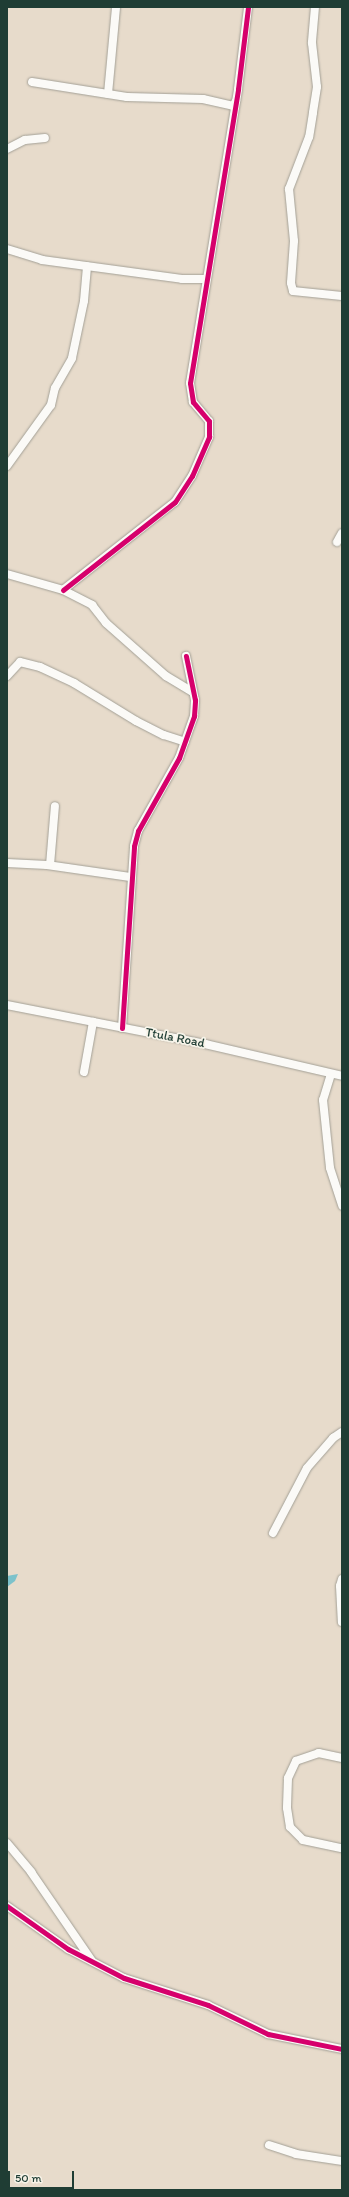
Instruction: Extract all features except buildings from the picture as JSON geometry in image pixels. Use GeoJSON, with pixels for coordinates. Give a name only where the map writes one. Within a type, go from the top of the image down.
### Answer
{"type":"FeatureCollection","features":[{"type":"Feature","properties":{"kind":"street"},"geometry":{"type":"LineString","coordinates":[[108,94],[116,7]]}},
{"type":"Feature","properties":{"kind":"street"},"geometry":{"type":"LineString","coordinates":[[63,590],[175,502],[192,476],[209,437],[209,421],[193,402],[190,383],[205,280],[236,100],[248,7]]}},
{"type":"Feature","properties":{"kind":"street"},"geometry":{"type":"LineString","coordinates":[[315,7],[312,43],[317,87],[314,114],[309,137],[289,189],[294,241],[291,283],[293,291],[342,296]]}},
{"type":"Feature","properties":{"kind":"street"},"geometry":{"type":"LineString","coordinates":[[32,82],[126,97],[203,99],[234,106],[236,100]]}},
{"type":"Feature","properties":{"kind":"street"},"geometry":{"type":"LineString","coordinates":[[7,149],[25,140],[45,138]]}},
{"type":"Feature","properties":{"kind":"street"},"geometry":{"type":"LineString","coordinates":[[7,249],[42,260],[198,281],[205,280]]}},
{"type":"Feature","properties":{"kind":"street"},"geometry":{"type":"LineString","coordinates":[[7,466],[51,405],[55,388],[72,358],[84,302],[88,266]]}},
{"type":"Feature","properties":{"kind":"street"},"geometry":{"type":"LineString","coordinates":[[336,542],[342,533]]}},
{"type":"Feature","properties":{"kind":"street"},"geometry":{"type":"LineString","coordinates":[[7,574],[63,590],[92,605],[106,623],[166,676],[193,692]]}},
{"type":"Feature","properties":{"kind":"street"},"geometry":{"type":"LineString","coordinates":[[122,1028],[130,877],[134,846],[138,831],[165,785],[185,742],[195,707],[186,656]]}},
{"type":"Feature","properties":{"kind":"street"},"geometry":{"type":"LineString","coordinates":[[7,676],[20,662],[40,667],[74,683],[136,721],[164,735],[185,742]]}},
{"type":"Feature","properties":{"kind":"street"},"geometry":{"type":"LineString","coordinates":[[50,865],[56,806]]}},
{"type":"Feature","properties":{"kind":"street"},"geometry":{"type":"LineString","coordinates":[[7,863],[50,865],[130,877]]}},
{"type":"Feature","properties":{"kind":"street","name":"Ttula Road"},"geometry":{"type":"LineString","coordinates":[[7,1005],[205,1044],[342,1076]]}},
{"type":"Feature","properties":{"kind":"street"},"geometry":{"type":"LineString","coordinates":[[84,1072],[93,1022]]}},
{"type":"Feature","properties":{"kind":"street"},"geometry":{"type":"LineString","coordinates":[[331,1074],[323,1100],[330,1168],[342,1206]]}},
{"type":"Feature","properties":{"kind":"street"},"geometry":{"type":"LineString","coordinates":[[272,1533],[307,1468],[333,1438],[342,1432]]}},
{"type":"Feature","properties":{"kind":"street"},"geometry":{"type":"LineString","coordinates":[[342,1579],[340,1586],[342,1622]]}},
{"type":"Feature","properties":{"kind":"street"},"geometry":{"type":"LineString","coordinates":[[342,1758],[319,1753],[296,1761],[288,1778],[287,1808],[290,1827],[303,1840],[342,1848]]}},
{"type":"Feature","properties":{"kind":"street"},"geometry":{"type":"LineString","coordinates":[[7,1843],[31,1872],[93,1963]]}},
{"type":"Feature","properties":{"kind":"street"},"geometry":{"type":"LineString","coordinates":[[7,1906],[53,1939],[93,1963],[124,1978],[208,2005],[247,2026],[268,2034],[342,2049]]}},
{"type":"Feature","properties":{"kind":"street"},"geometry":{"type":"LineString","coordinates":[[269,2145],[296,2154],[342,2161]]}},
{"type":"Feature","properties":{"kind":"water"},"geometry":{"type":"Polygon","coordinates":[[[18,1574],[15,1581],[7,1587],[7,1576],[18,1574]]]}},
{"type":"Feature","properties":{"kind":"cycle path"},"geometry":{"type":"LineString","coordinates":[[63,590],[175,502],[192,476],[209,437],[209,421],[193,402],[190,383],[238,89],[248,7]]}},
{"type":"Feature","properties":{"kind":"cycle path"},"geometry":{"type":"LineString","coordinates":[[122,1028],[134,846],[138,831],[179,758],[194,716],[195,700],[186,656]]}},
{"type":"Feature","properties":{"kind":"cycle path"},"geometry":{"type":"LineString","coordinates":[[7,1906],[68,1949],[124,1978],[208,2005],[268,2034],[342,2049]]}}]}
